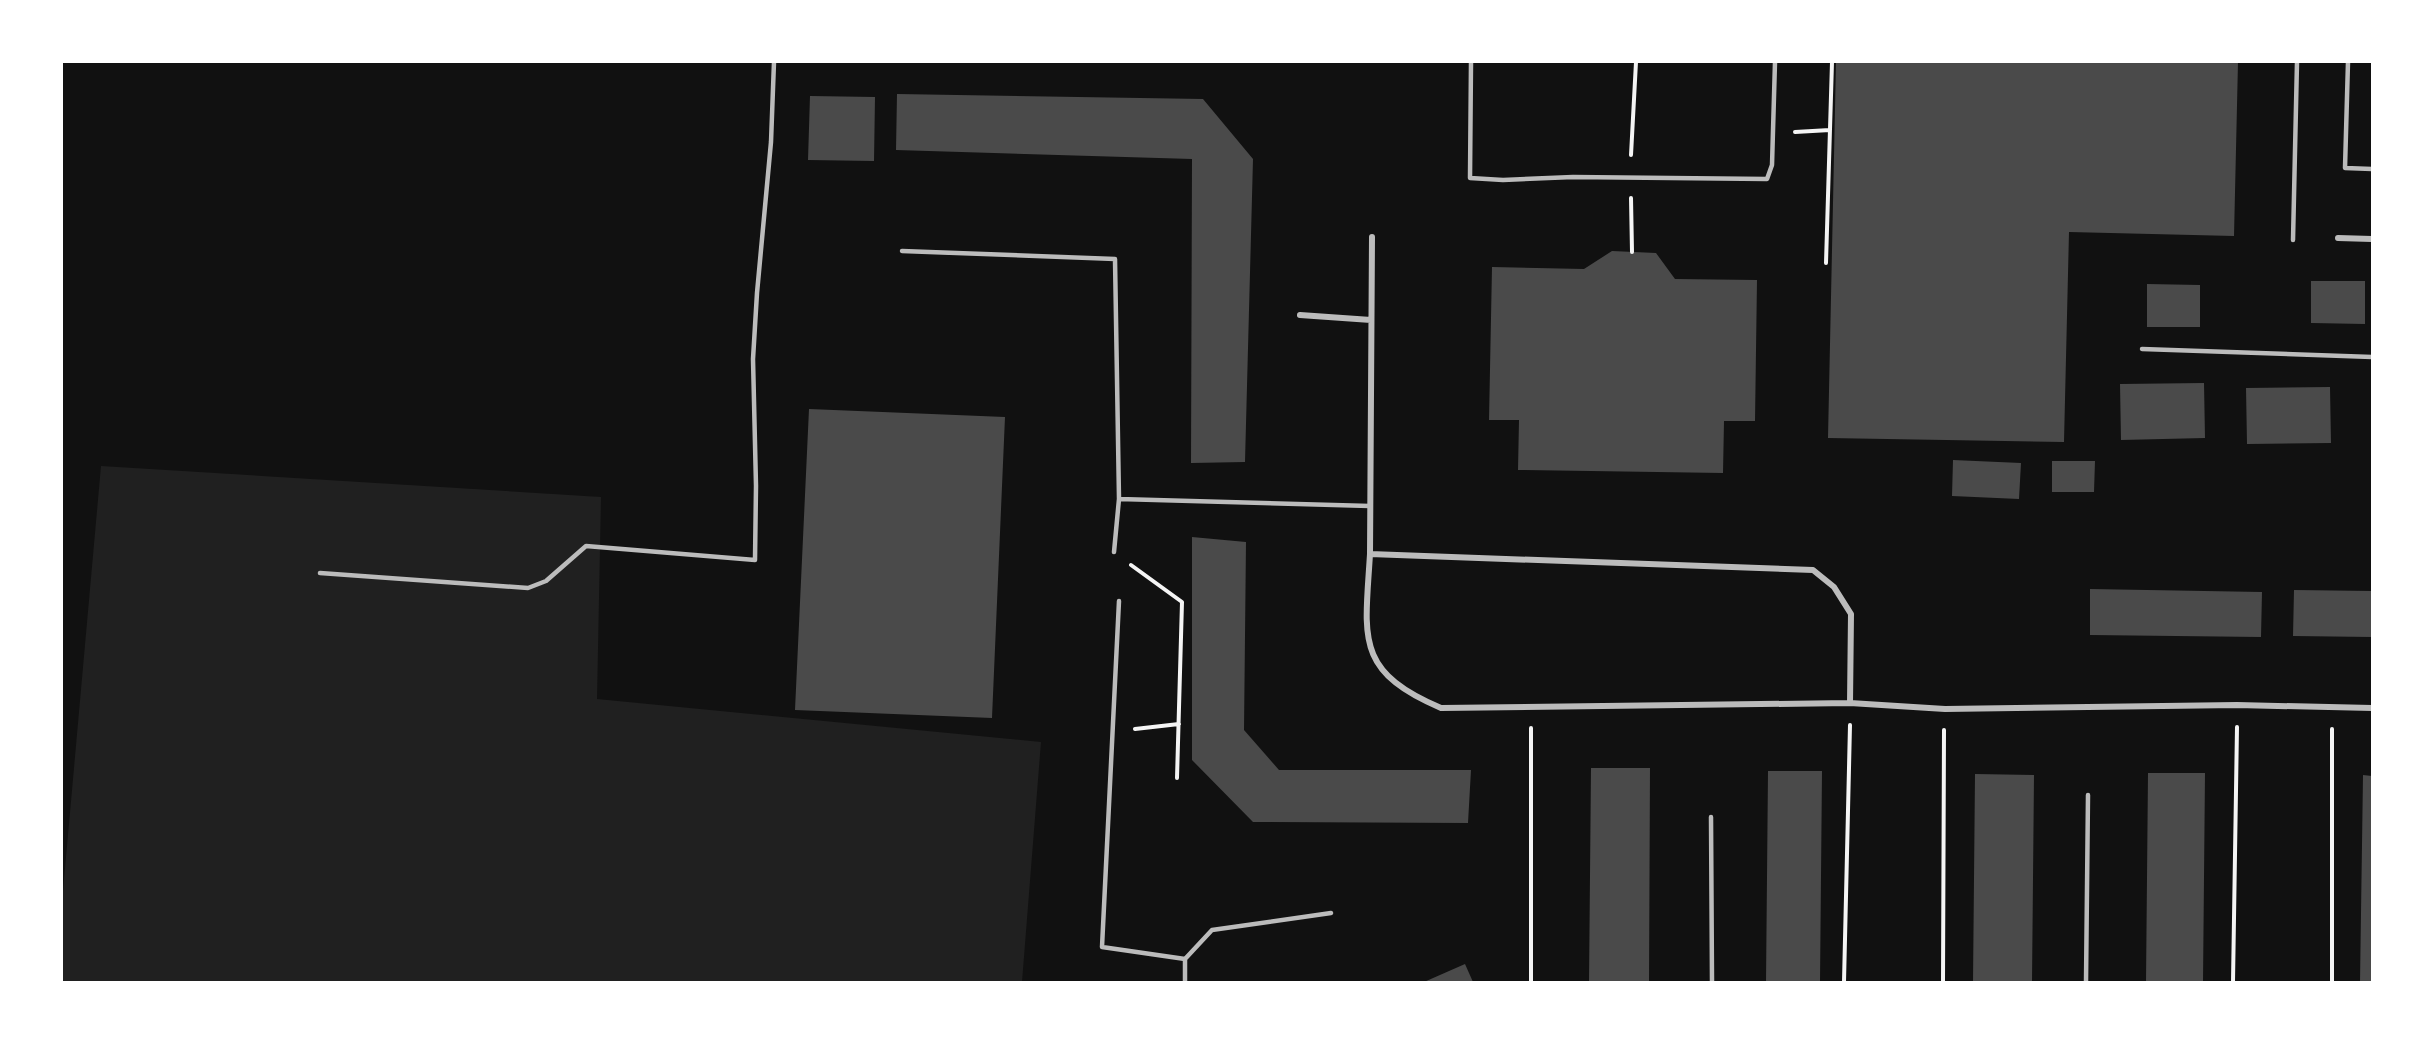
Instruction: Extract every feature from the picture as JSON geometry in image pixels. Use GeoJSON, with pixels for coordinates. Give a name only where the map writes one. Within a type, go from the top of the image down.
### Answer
{"type":"FeatureCollection","features":[{"type":"Feature","properties":{"kind":"street"},"geometry":{"type":"LineString","coordinates":[[1372,237],[1370,554],[1366,621],[1371,652],[1387,677],[1412,696],[1441,708],[1850,703],[1945,708],[2237,705],[2373,708]]}},
{"type":"Feature","properties":{"kind":"street"},"geometry":{"type":"LineString","coordinates":[[2338,238],[2373,239]]}},
{"type":"Feature","properties":{"kind":"street"},"geometry":{"type":"LineString","coordinates":[[1300,315],[1371,320]]}},
{"type":"Feature","properties":{"kind":"street"},"geometry":{"type":"LineString","coordinates":[[1370,554],[1813,570],[1834,587],[1851,614],[1850,703]]}},
{"type":"Feature","properties":{"kind":"lane"},"geometry":{"type":"LineString","coordinates":[[320,573],[528,588],[546,581],[586,546],[755,560],[753,360],[771,142],[774,62]]}},
{"type":"Feature","properties":{"kind":"lane"},"geometry":{"type":"LineString","coordinates":[[1471,62],[1470,178],[1503,180],[1573,177],[1767,179],[1772,165],[1775,62]]}},
{"type":"Feature","properties":{"kind":"lane"},"geometry":{"type":"LineString","coordinates":[[2293,240],[2297,62]]}},
{"type":"Feature","properties":{"kind":"lane"},"geometry":{"type":"LineString","coordinates":[[2348,62],[2345,168],[2373,168]]}},
{"type":"Feature","properties":{"kind":"lane"},"geometry":{"type":"LineString","coordinates":[[902,251],[1115,259],[1119,499],[1114,552]]}},
{"type":"Feature","properties":{"kind":"lane"},"geometry":{"type":"LineString","coordinates":[[2142,349],[2373,357]]}},
{"type":"Feature","properties":{"kind":"lane"},"geometry":{"type":"LineString","coordinates":[[1119,499],[1370,506]]}},
{"type":"Feature","properties":{"kind":"lane"},"geometry":{"type":"LineString","coordinates":[[1119,601],[1102,947],[1185,958]]}},
{"type":"Feature","properties":{"kind":"lane"},"geometry":{"type":"LineString","coordinates":[[2086,982],[2088,795]]}},
{"type":"Feature","properties":{"kind":"lane"},"geometry":{"type":"LineString","coordinates":[[1711,817],[1712,982]]}},
{"type":"Feature","properties":{"kind":"lane"},"geometry":{"type":"LineString","coordinates":[[1185,982],[1185,958],[1212,930],[1331,913]]}},
{"type":"Feature","properties":{"kind":"path"},"geometry":{"type":"LineString","coordinates":[[1826,263],[1832,62]]}},
{"type":"Feature","properties":{"kind":"path"},"geometry":{"type":"LineString","coordinates":[[1773,133],[1830,130]]}},
{"type":"Feature","properties":{"kind":"path"},"geometry":{"type":"LineString","coordinates":[[1114,552],[1182,602],[1177,778]]}},
{"type":"Feature","properties":{"kind":"path"},"geometry":{"type":"LineString","coordinates":[[1844,982],[1850,703]]}},
{"type":"Feature","properties":{"kind":"path"},"geometry":{"type":"LineString","coordinates":[[2233,982],[2237,705]]}},
{"type":"Feature","properties":{"kind":"path"},"geometry":{"type":"LineString","coordinates":[[1531,707],[1531,982]]}},
{"type":"Feature","properties":{"kind":"path"},"geometry":{"type":"LineString","coordinates":[[1943,982],[1945,708]]}},
{"type":"Feature","properties":{"kind":"path"},"geometry":{"type":"LineString","coordinates":[[2332,708],[2332,982]]}},
{"type":"Feature","properties":{"kind":"path"},"geometry":{"type":"LineString","coordinates":[[1113,732],[1179,724]]}},
{"type":"Feature","properties":{"kind":"shaded area"},"geometry":{"type":"Polygon","coordinates":[[[101,466],[601,497],[597,699],[1041,742],[1022,982],[62,982],[62,902],[101,466]]]}},
{"type":"Feature","properties":{"kind":"building"},"geometry":{"type":"Polygon","coordinates":[[[1836,62],[2238,62],[2234,236],[2069,232],[2064,442],[1828,438],[1836,62]]]}},
{"type":"Feature","properties":{"kind":"building"},"geometry":{"type":"Polygon","coordinates":[[[897,94],[1203,99],[1253,159],[1245,462],[1191,463],[1192,159],[896,150],[897,94]]]}},
{"type":"Feature","properties":{"kind":"building"},"geometry":{"type":"Polygon","coordinates":[[[810,96],[875,97],[874,161],[808,160],[810,96]]]}},
{"type":"Feature","properties":{"kind":"building"},"geometry":{"type":"Polygon","coordinates":[[[1612,251],[1656,253],[1675,279],[1757,280],[1755,421],[1724,421],[1723,473],[1518,470],[1519,420],[1489,420],[1492,267],[1584,269],[1612,251]]]}},
{"type":"Feature","properties":{"kind":"building"},"geometry":{"type":"Polygon","coordinates":[[[2311,281],[2365,281],[2365,324],[2311,323],[2311,281]]]}},
{"type":"Feature","properties":{"kind":"building"},"geometry":{"type":"Polygon","coordinates":[[[2147,284],[2200,285],[2200,327],[2147,327],[2147,284]]]}},
{"type":"Feature","properties":{"kind":"building"},"geometry":{"type":"Polygon","coordinates":[[[2204,383],[2205,438],[2121,440],[2120,384],[2204,383]]]}},
{"type":"Feature","properties":{"kind":"building"},"geometry":{"type":"Polygon","coordinates":[[[2330,387],[2331,443],[2247,444],[2246,388],[2330,387]]]}},
{"type":"Feature","properties":{"kind":"building"},"geometry":{"type":"Polygon","coordinates":[[[809,409],[1005,417],[992,718],[795,710],[809,409]]]}},
{"type":"Feature","properties":{"kind":"building"},"geometry":{"type":"Polygon","coordinates":[[[1953,460],[2021,463],[2019,499],[1952,496],[1953,460]]]}},
{"type":"Feature","properties":{"kind":"building"},"geometry":{"type":"Polygon","coordinates":[[[2052,461],[2095,461],[2094,492],[2052,492],[2052,461]]]}},
{"type":"Feature","properties":{"kind":"building"},"geometry":{"type":"Polygon","coordinates":[[[1192,537],[1246,542],[1244,730],[1279,770],[1471,770],[1468,823],[1253,822],[1192,760],[1192,537]]]}},
{"type":"Feature","properties":{"kind":"building"},"geometry":{"type":"Polygon","coordinates":[[[2090,589],[2262,592],[2261,637],[2090,635],[2090,589]]]}},
{"type":"Feature","properties":{"kind":"building"},"geometry":{"type":"Polygon","coordinates":[[[2294,590],[2372,591],[2372,637],[2293,636],[2294,590]]]}},
{"type":"Feature","properties":{"kind":"building"},"geometry":{"type":"Polygon","coordinates":[[[1591,768],[1650,768],[1649,982],[1589,982],[1591,768]]]}},
{"type":"Feature","properties":{"kind":"building"},"geometry":{"type":"Polygon","coordinates":[[[1768,771],[1822,771],[1820,982],[1766,982],[1768,771]]]}},
{"type":"Feature","properties":{"kind":"building"},"geometry":{"type":"Polygon","coordinates":[[[2148,773],[2205,773],[2203,982],[2146,982],[2148,773]]]}},
{"type":"Feature","properties":{"kind":"building"},"geometry":{"type":"Polygon","coordinates":[[[1975,774],[2034,775],[2032,982],[1973,982],[1975,774]]]}},
{"type":"Feature","properties":{"kind":"building"},"geometry":{"type":"Polygon","coordinates":[[[2363,775],[2372,776],[2372,982],[2360,982],[2363,775]]]}},
{"type":"Feature","properties":{"kind":"building"},"geometry":{"type":"Polygon","coordinates":[[[1465,964],[1473,982],[1424,982],[1465,964]]]}}]}
